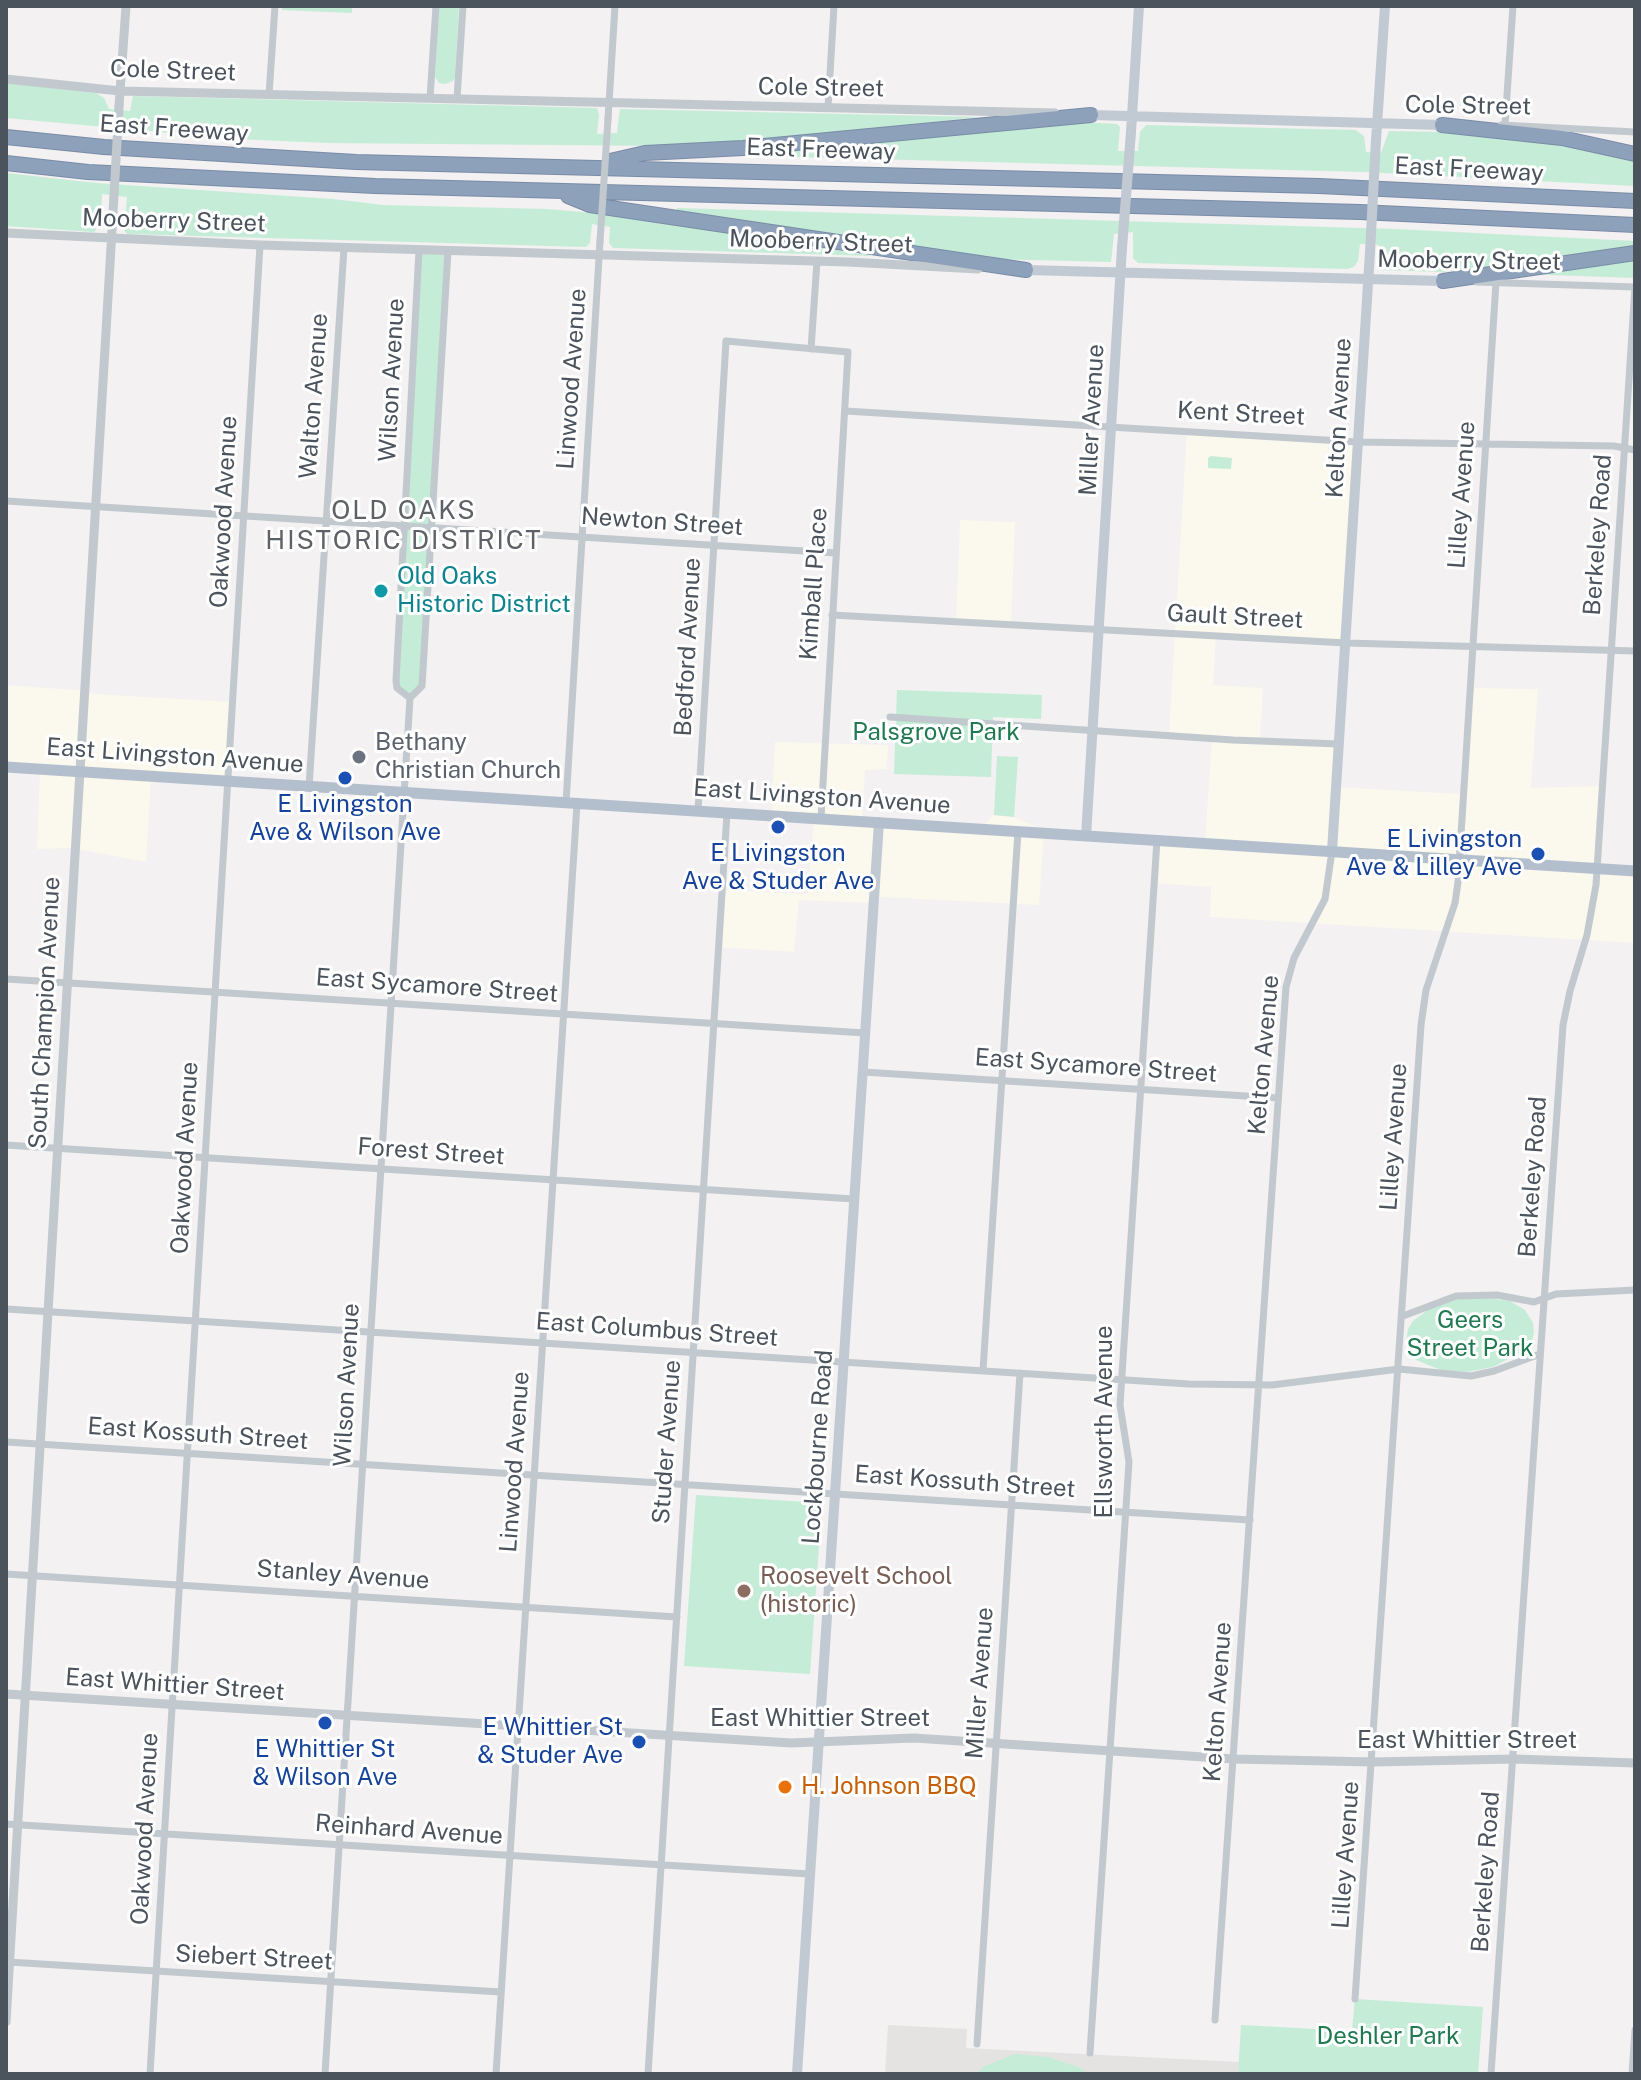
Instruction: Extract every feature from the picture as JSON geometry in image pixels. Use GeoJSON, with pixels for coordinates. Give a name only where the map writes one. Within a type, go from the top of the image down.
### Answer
{"type":"FeatureCollection","features":[{"type":"Feature","properties":{"kind":"highway"},"geometry":{"type":"LineString","coordinates":[[586,166],[645,153],[743,148],[1091,115]]}},
{"type":"Feature","properties":{"kind":"highway"},"geometry":{"type":"LineString","coordinates":[[1442,125],[1562,138],[1635,154]]}},
{"type":"Feature","properties":{"kind":"highway","name":"East Freeway"},"geometry":{"type":"LineString","coordinates":[[6,137],[229,156],[356,162],[1319,186],[1635,201]]}},
{"type":"Feature","properties":{"kind":"highway","name":"East Freeway"},"geometry":{"type":"LineString","coordinates":[[6,163],[88,172],[557,191],[1360,212],[1635,225]]}},
{"type":"Feature","properties":{"kind":"highway"},"geometry":{"type":"LineString","coordinates":[[557,191],[590,205],[1026,270]]}},
{"type":"Feature","properties":{"kind":"highway"},"geometry":{"type":"LineString","coordinates":[[1443,281],[1501,270],[1635,253]]}},
{"type":"Feature","properties":{"kind":"main road","name":"Miller Avenue"},"geometry":{"type":"LineString","coordinates":[[1086,836],[1139,6]]}},
{"type":"Feature","properties":{"kind":"main road","name":"Kelton Avenue"},"geometry":{"type":"LineString","coordinates":[[1332,851],[1385,6]]}},
{"type":"Feature","properties":{"kind":"main road","name":"Cole Street"},"geometry":{"type":"LineString","coordinates":[[1091,115],[1442,125]]}},
{"type":"Feature","properties":{"kind":"main road","name":"Mooberry Street"},"geometry":{"type":"LineString","coordinates":[[1026,270],[1443,281]]}},
{"type":"Feature","properties":{"kind":"main road","name":"East Livingston Avenue"},"geometry":{"type":"LineString","coordinates":[[6,767],[1635,871]]}},
{"type":"Feature","properties":{"kind":"main road","name":"Lockbourne Road"},"geometry":{"type":"LineString","coordinates":[[797,2074],[879,822]]}},
{"type":"Feature","properties":{"kind":"street","name":"South Champion Avenue"},"geometry":{"type":"LineString","coordinates":[[6,2022],[126,6]]}},
{"type":"Feature","properties":{"kind":"street"},"geometry":{"type":"LineString","coordinates":[[269,95],[275,6]]}},
{"type":"Feature","properties":{"kind":"street"},"geometry":{"type":"LineString","coordinates":[[430,98],[436,6]]}},
{"type":"Feature","properties":{"kind":"street"},"geometry":{"type":"LineString","coordinates":[[457,98],[463,6]]}},
{"type":"Feature","properties":{"kind":"street","name":"Linwood Avenue"},"geometry":{"type":"LineString","coordinates":[[496,2074],[564,1014],[582,537],[615,6]]}},
{"type":"Feature","properties":{"kind":"street"},"geometry":{"type":"LineString","coordinates":[[828,108],[834,6]]}},
{"type":"Feature","properties":{"kind":"street"},"geometry":{"type":"LineString","coordinates":[[1505,125],[1513,6]]}},
{"type":"Feature","properties":{"kind":"street","name":"Cole Street"},"geometry":{"type":"LineString","coordinates":[[6,79],[120,91],[1091,115]]}},
{"type":"Feature","properties":{"kind":"street","name":"Cole Street"},"geometry":{"type":"LineString","coordinates":[[1442,125],[1635,132]]}},
{"type":"Feature","properties":{"kind":"street","name":"Mooberry Street"},"geometry":{"type":"LineString","coordinates":[[6,233],[112,240],[1026,270]]}},
{"type":"Feature","properties":{"kind":"street","name":"Oakwood Avenue"},"geometry":{"type":"LineString","coordinates":[[150,2074],[260,245]]}},
{"type":"Feature","properties":{"kind":"street","name":"Walton Avenue"},"geometry":{"type":"LineString","coordinates":[[309,787],[344,248]]}},
{"type":"Feature","properties":{"kind":"street","name":"Wilson Avenue"},"geometry":{"type":"LineString","coordinates":[[410,698],[397,688],[396,681],[419,250]]}},
{"type":"Feature","properties":{"kind":"street","name":"Wilson Avenue"},"geometry":{"type":"LineString","coordinates":[[325,2074],[410,698],[422,686],[448,251]]}},
{"type":"Feature","properties":{"kind":"street"},"geometry":{"type":"LineString","coordinates":[[811,349],[817,261]]}},
{"type":"Feature","properties":{"kind":"street","name":"Mooberry Street"},"geometry":{"type":"LineString","coordinates":[[1443,281],[1635,287]]}},
{"type":"Feature","properties":{"kind":"street","name":"Lilley Avenue"},"geometry":{"type":"LineString","coordinates":[[1355,1999],[1423,1014],[1432,969],[1455,903],[1496,282]]}},
{"type":"Feature","properties":{"kind":"street","name":"Berkeley Road"},"geometry":{"type":"LineString","coordinates":[[1491,2074],[1563,1025],[1589,927],[1596,868],[1635,287]]}},
{"type":"Feature","properties":{"kind":"street","name":"Bedford Avenue"},"geometry":{"type":"LineString","coordinates":[[698,811],[726,341],[811,349]]}},
{"type":"Feature","properties":{"kind":"street","name":"Kimball Place"},"geometry":{"type":"LineString","coordinates":[[811,349],[848,352],[821,818]]}},
{"type":"Feature","properties":{"kind":"street","name":"Kent Street"},"geometry":{"type":"LineString","coordinates":[[845,411],[1358,442],[1635,450]]}},
{"type":"Feature","properties":{"kind":"street","name":"Newton Street"},"geometry":{"type":"LineString","coordinates":[[6,501],[836,553]]}},
{"type":"Feature","properties":{"kind":"street","name":"Gault Street"},"geometry":{"type":"LineString","coordinates":[[832,615],[1346,643],[1635,651]]}},
{"type":"Feature","properties":{"kind":"street"},"geometry":{"type":"LineString","coordinates":[[890,717],[1339,744]]}},
{"type":"Feature","properties":{"kind":"street","name":"Studer Avenue"},"geometry":{"type":"LineString","coordinates":[[648,2074],[727,813]]}},
{"type":"Feature","properties":{"kind":"street"},"geometry":{"type":"LineString","coordinates":[[983,1370],[1018,831]]}},
{"type":"Feature","properties":{"kind":"street","name":"Ellsworth Avenue"},"geometry":{"type":"LineString","coordinates":[[1090,2053],[1129,1462],[1121,1413],[1121,1381],[1157,840]]}},
{"type":"Feature","properties":{"kind":"street","name":"Kelton Avenue"},"geometry":{"type":"LineString","coordinates":[[1215,2020],[1286,987],[1294,958],[1325,899],[1332,851]]}},
{"type":"Feature","properties":{"kind":"street","name":"East Sycamore Street"},"geometry":{"type":"LineString","coordinates":[[6,979],[865,1033]]}},
{"type":"Feature","properties":{"kind":"street","name":"East Sycamore Street"},"geometry":{"type":"LineString","coordinates":[[863,1072],[1278,1098]]}},
{"type":"Feature","properties":{"kind":"street","name":"Forest Street"},"geometry":{"type":"LineString","coordinates":[[6,1145],[854,1199]]}},
{"type":"Feature","properties":{"kind":"street"},"geometry":{"type":"LineString","coordinates":[[1403,1316],[1456,1296],[1497,1295],[1534,1302],[1568,1293],[1635,1290]]}},
{"type":"Feature","properties":{"kind":"street","name":"East Columbus Street"},"geometry":{"type":"LineString","coordinates":[[6,1309],[1100,1377],[1121,1381],[1259,1385],[1328,1380],[1399,1369],[1471,1376],[1540,1354]]}},
{"type":"Feature","properties":{"kind":"street","name":"Miller Avenue"},"geometry":{"type":"LineString","coordinates":[[977,2044],[1020,1373]]}},
{"type":"Feature","properties":{"kind":"street","name":"East Kossuth Street"},"geometry":{"type":"LineString","coordinates":[[6,1442],[1250,1520]]}},
{"type":"Feature","properties":{"kind":"street","name":"Stanley Avenue"},"geometry":{"type":"LineString","coordinates":[[6,1574],[677,1617]]}},
{"type":"Feature","properties":{"kind":"street","name":"East Whittier Street"},"geometry":{"type":"LineString","coordinates":[[6,1694],[791,1743],[914,1738],[1234,1759],[1373,1762],[1514,1759],[1635,1763]]}},
{"type":"Feature","properties":{"kind":"street","name":"Reinhard Avenue"},"geometry":{"type":"LineString","coordinates":[[6,1824],[809,1874]]}},
{"type":"Feature","properties":{"kind":"street","name":"Siebert Street"},"geometry":{"type":"LineString","coordinates":[[8,1962],[501,1992]]}},
{"type":"Feature","properties":{"kind":"street"},"geometry":{"type":"LineString","coordinates":[[1632,2074],[1635,2030]]}},
{"type":"Feature","properties":{"kind":"shaded area"},"geometry":{"type":"Polygon","coordinates":[[[1187,429],[1356,442],[1346,645],[1216,636],[1213,685],[1263,688],[1260,740],[1338,745],[1335,787],[1462,794],[1469,688],[1538,689],[1531,788],[1602,786],[1596,866],[1635,868],[1635,943],[1210,917],[1211,887],[1152,883],[1156,839],[1205,842],[1212,738],[1169,735],[1187,429]]]}},
{"type":"Feature","properties":{"kind":"shaded area"},"geometry":{"type":"Polygon","coordinates":[[[960,520],[1015,522],[1011,623],[956,621],[960,520]]]}},
{"type":"Feature","properties":{"kind":"shaded area"},"geometry":{"type":"Polygon","coordinates":[[[6,685],[231,702],[227,781],[151,777],[146,862],[72,848],[37,849],[40,770],[6,767],[6,685]]]}},
{"type":"Feature","properties":{"kind":"shaded area"},"geometry":{"type":"Polygon","coordinates":[[[775,742],[888,745],[887,769],[865,770],[862,820],[983,826],[994,815],[1014,817],[1044,831],[1039,905],[882,897],[871,903],[799,900],[794,952],[717,947],[720,890],[808,894],[814,818],[771,815],[775,742]]]}},
{"type":"Feature","properties":{"kind":"shaded area"},"geometry":{"type":"Polygon","coordinates":[[[888,2025],[967,2029],[966,2048],[1239,2062],[1238,2074],[885,2074],[888,2025]]]}},
{"type":"Feature","properties":{"kind":"green space"},"geometry":{"type":"Polygon","coordinates":[[[282,6],[352,6],[352,13],[282,10],[282,6]]]}},
{"type":"Feature","properties":{"kind":"green space"},"geometry":{"type":"Polygon","coordinates":[[[439,6],[459,6],[455,77],[445,84],[439,83],[435,77],[439,6]]]}},
{"type":"Feature","properties":{"kind":"green space"},"geometry":{"type":"Polygon","coordinates":[[[6,83],[96,93],[104,98],[109,109],[130,111],[133,96],[597,108],[597,134],[617,133],[620,109],[979,117],[728,144],[327,143],[237,139],[6,118],[6,83]]]}},
{"type":"Feature","properties":{"kind":"green space"},"geometry":{"type":"Polygon","coordinates":[[[1079,122],[1117,124],[1120,127],[1118,151],[1138,151],[1140,132],[1146,125],[1356,130],[1364,136],[1366,152],[1381,153],[1389,131],[1490,133],[1635,159],[1635,186],[1364,172],[720,155],[1079,122]]]}},
{"type":"Feature","properties":{"kind":"green space"},"geometry":{"type":"Polygon","coordinates":[[[6,173],[383,205],[547,209],[617,215],[873,256],[613,248],[609,243],[610,227],[592,224],[590,243],[586,247],[127,234],[124,230],[127,197],[102,194],[101,224],[94,232],[6,226],[6,173]]]}},
{"type":"Feature","properties":{"kind":"green space"},"geometry":{"type":"Polygon","coordinates":[[[677,208],[1395,229],[1635,241],[1635,248],[1444,272],[1378,270],[1379,245],[1360,244],[1358,261],[1354,267],[1347,269],[1138,263],[1133,258],[1133,232],[1114,234],[1111,262],[993,259],[677,212],[677,208]]]}},
{"type":"Feature","properties":{"kind":"green space"},"geometry":{"type":"Polygon","coordinates":[[[421,253],[447,254],[420,687],[415,693],[404,694],[397,681],[421,253]]]}},
{"type":"Feature","properties":{"kind":"green space"},"geometry":{"type":"Polygon","coordinates":[[[1635,260],[1635,278],[1521,274],[1635,260]]]}},
{"type":"Feature","properties":{"kind":"green space"},"geometry":{"type":"Polygon","coordinates":[[[1208,458],[1232,458],[1231,469],[1208,468],[1208,458]]]}},
{"type":"Feature","properties":{"kind":"green space","name":"Palsgrove Park"},"geometry":{"type":"Polygon","coordinates":[[[897,690],[1042,695],[1041,719],[993,717],[991,777],[894,774],[897,690]]]}},
{"type":"Feature","properties":{"kind":"green space"},"geometry":{"type":"Polygon","coordinates":[[[997,756],[1018,757],[1014,817],[994,815],[997,756]]]}},
{"type":"Feature","properties":{"kind":"green space","name":"Geers Street Park"},"geometry":{"type":"Polygon","coordinates":[[[1461,1298],[1510,1301],[1525,1310],[1533,1323],[1534,1332],[1525,1350],[1493,1367],[1467,1372],[1441,1370],[1416,1360],[1406,1343],[1413,1321],[1432,1307],[1461,1298]]]}},
{"type":"Feature","properties":{"kind":"green space"},"geometry":{"type":"Polygon","coordinates":[[[696,1495],[822,1503],[810,1674],[684,1666],[696,1495]]]}},
{"type":"Feature","properties":{"kind":"green space","name":"Deshler Park"},"geometry":{"type":"Polygon","coordinates":[[[1355,1999],[1483,2007],[1478,2074],[1238,2074],[1241,2025],[1352,2031],[1355,1999]]]}},
{"type":"Feature","properties":{"kind":"green space"},"geometry":{"type":"Polygon","coordinates":[[[1015,2054],[1048,2057],[1081,2068],[1087,2074],[976,2074],[983,2067],[1015,2054]]]}},
{"type":"Feature","properties":{"kind":"place","name":"Old Oaks Historic District"},"geometry":{"type":"Point","coordinates":[381,591]}},
{"type":"Feature","properties":{"kind":"place","name":"Bethany Christian Church"},"geometry":{"type":"Point","coordinates":[359,757]}},
{"type":"Feature","properties":{"kind":"place","name":"E Livingston Ave & Wilson Ave"},"geometry":{"type":"Point","coordinates":[345,778]}},
{"type":"Feature","properties":{"kind":"place","name":"E Livingston Ave & Studer Ave"},"geometry":{"type":"Point","coordinates":[778,827]}},
{"type":"Feature","properties":{"kind":"place","name":"E Livingston Ave & Lilley Ave"},"geometry":{"type":"Point","coordinates":[1538,854]}},
{"type":"Feature","properties":{"kind":"place","name":"Roosevelt School (historic)"},"geometry":{"type":"Point","coordinates":[744,1591]}},
{"type":"Feature","properties":{"kind":"place","name":"E Whittier St & Wilson Ave"},"geometry":{"type":"Point","coordinates":[325,1723]}},
{"type":"Feature","properties":{"kind":"place","name":"E Whittier St & Studer Ave"},"geometry":{"type":"Point","coordinates":[639,1742]}},
{"type":"Feature","properties":{"kind":"place","name":"H. Johnson BBQ"},"geometry":{"type":"Point","coordinates":[785,1787]}},
{"type":"Feature","properties":{"kind":"district","name":"OLD OAKS HISTORIC DISTRICT"},"geometry":{"type":"Point","coordinates":[404,526]}}]}
